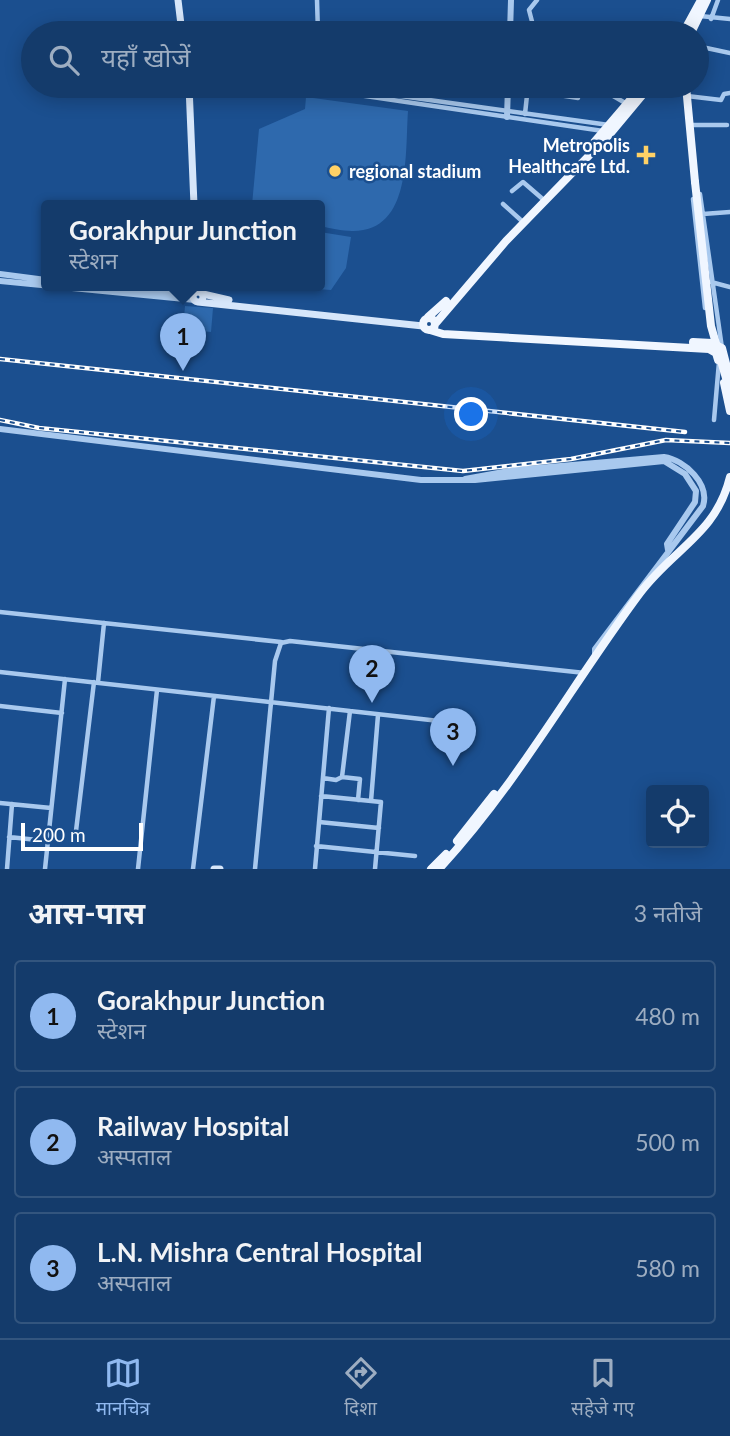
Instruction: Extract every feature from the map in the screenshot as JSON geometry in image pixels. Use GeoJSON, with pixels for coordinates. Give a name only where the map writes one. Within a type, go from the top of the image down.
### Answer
{"type":"FeatureCollection","features":[{"type":"Feature","properties":{"kind":"main road"},"geometry":{"type":"LineString","coordinates":[[180,0],[183,21]]}},
{"type":"Feature","properties":{"kind":"main road"},"geometry":{"type":"LineString","coordinates":[[690,21],[701,0]]}},
{"type":"Feature","properties":{"kind":"main road"},"geometry":{"type":"LineString","coordinates":[[697,21],[707,0]]}},
{"type":"Feature","properties":{"kind":"main road"},"geometry":{"type":"LineString","coordinates":[[188,98],[192,200]]}},
{"type":"Feature","properties":{"kind":"main road"},"geometry":{"type":"LineString","coordinates":[[610,130],[633,98]]}},
{"type":"Feature","properties":{"kind":"main road"},"geometry":{"type":"LineString","coordinates":[[429,324],[639,98]]}},
{"type":"Feature","properties":{"kind":"main road"},"geometry":{"type":"LineString","coordinates":[[687,98],[708,306],[730,393]]}},
{"type":"Feature","properties":{"kind":"main road"},"geometry":{"type":"LineString","coordinates":[[197,293],[429,324],[712,343],[725,348],[730,379]]}},
{"type":"Feature","properties":{"kind":"main road"},"geometry":{"type":"LineString","coordinates":[[429,324],[443,334],[709,349],[716,353],[730,411]]}},
{"type":"Feature","properties":{"kind":"main road"},"geometry":{"type":"LineString","coordinates":[[431,869],[478,816],[661,567],[717,514],[730,477]]}},
{"type":"Feature","properties":{"kind":"main road"},"geometry":{"type":"LineString","coordinates":[[439,869],[482,820],[584,671]]}},
{"type":"Feature","properties":{"kind":"main road"},"geometry":{"type":"LineString","coordinates":[[214,869],[220,869]]}},
{"type":"Feature","properties":{"kind":"street"},"geometry":{"type":"LineString","coordinates":[[317,0],[318,21]]}},
{"type":"Feature","properties":{"kind":"street"},"geometry":{"type":"LineString","coordinates":[[510,21],[511,0]]}},
{"type":"Feature","properties":{"kind":"street"},"geometry":{"type":"LineString","coordinates":[[532,21],[529,10],[537,0]]}},
{"type":"Feature","properties":{"kind":"street"},"geometry":{"type":"LineString","coordinates":[[711,19],[718,0]]}},
{"type":"Feature","properties":{"kind":"street"},"geometry":{"type":"LineString","coordinates":[[700,16],[730,19]]}},
{"type":"Feature","properties":{"kind":"street"},"geometry":{"type":"LineString","coordinates":[[709,49],[730,53]]}},
{"type":"Feature","properties":{"kind":"street"},"geometry":{"type":"LineString","coordinates":[[704,98],[720,100],[724,94],[730,93]]}},
{"type":"Feature","properties":{"kind":"street"},"geometry":{"type":"LineString","coordinates":[[395,98],[610,130]]}},
{"type":"Feature","properties":{"kind":"street"},"geometry":{"type":"LineString","coordinates":[[507,114],[508,98]]}},
{"type":"Feature","properties":{"kind":"street"},"geometry":{"type":"LineString","coordinates":[[525,114],[526,98]]}},
{"type":"Feature","properties":{"kind":"street"},"geometry":{"type":"LineString","coordinates":[[617,98],[628,104]]}},
{"type":"Feature","properties":{"kind":"street"},"geometry":{"type":"LineString","coordinates":[[507,114],[525,114],[610,130]]}},
{"type":"Feature","properties":{"kind":"street"},"geometry":{"type":"LineString","coordinates":[[690,125],[727,125]]}},
{"type":"Feature","properties":{"kind":"street"},"geometry":{"type":"LineString","coordinates":[[712,343],[701,284],[691,178],[698,178],[711,282],[725,348]]}},
{"type":"Feature","properties":{"kind":"street"},"geometry":{"type":"LineString","coordinates":[[512,191],[523,182],[543,200]]}},
{"type":"Feature","properties":{"kind":"street"},"geometry":{"type":"LineString","coordinates":[[503,204],[522,222]]}},
{"type":"Feature","properties":{"kind":"street"},"geometry":{"type":"LineString","coordinates":[[703,214],[730,212]]}},
{"type":"Feature","properties":{"kind":"street"},"geometry":{"type":"LineString","coordinates":[[0,274],[41,279]]}},
{"type":"Feature","properties":{"kind":"street"},"geometry":{"type":"LineString","coordinates":[[0,281],[41,283]]}},
{"type":"Feature","properties":{"kind":"street"},"geometry":{"type":"LineString","coordinates":[[701,284],[711,282],[730,287]]}},
{"type":"Feature","properties":{"kind":"street"},"geometry":{"type":"LineString","coordinates":[[164,291],[197,293]]}},
{"type":"Feature","properties":{"kind":"street"},"geometry":{"type":"LineString","coordinates":[[173,291],[197,293]]}},
{"type":"Feature","properties":{"kind":"street"},"geometry":{"type":"LineString","coordinates":[[714,420],[719,362]]}},
{"type":"Feature","properties":{"kind":"street"},"geometry":{"type":"LineString","coordinates":[[0,429],[388,477],[463,479],[515,470],[669,457],[691,472],[703,488],[705,500],[616,617],[595,649],[598,652]]}},
{"type":"Feature","properties":{"kind":"street"},"geometry":{"type":"LineString","coordinates":[[0,612],[584,671]]}},
{"type":"Feature","properties":{"kind":"street"},"geometry":{"type":"LineString","coordinates":[[76,831],[104,623]]}},
{"type":"Feature","properties":{"kind":"street"},"geometry":{"type":"LineString","coordinates":[[255,869],[277,650],[284,642]]}},
{"type":"Feature","properties":{"kind":"street"},"geometry":{"type":"LineString","coordinates":[[0,672],[457,723]]}},
{"type":"Feature","properties":{"kind":"street"},"geometry":{"type":"LineString","coordinates":[[45,869],[65,679]]}},
{"type":"Feature","properties":{"kind":"street"},"geometry":{"type":"LineString","coordinates":[[138,869],[157,690]]}},
{"type":"Feature","properties":{"kind":"street"},"geometry":{"type":"LineString","coordinates":[[193,869],[214,696]]}},
{"type":"Feature","properties":{"kind":"street"},"geometry":{"type":"LineString","coordinates":[[0,706],[62,713]]}},
{"type":"Feature","properties":{"kind":"street"},"geometry":{"type":"LineString","coordinates":[[315,869],[329,708]]}},
{"type":"Feature","properties":{"kind":"street"},"geometry":{"type":"LineString","coordinates":[[342,777],[350,711]]}},
{"type":"Feature","properties":{"kind":"street"},"geometry":{"type":"LineString","coordinates":[[371,801],[378,715]]}},
{"type":"Feature","properties":{"kind":"street"},"geometry":{"type":"LineString","coordinates":[[323,778],[360,779],[358,800]]}},
{"type":"Feature","properties":{"kind":"street"},"geometry":{"type":"LineString","coordinates":[[321,796],[381,802],[375,869]]}},
{"type":"Feature","properties":{"kind":"street"},"geometry":{"type":"LineString","coordinates":[[0,803],[51,808]]}},
{"type":"Feature","properties":{"kind":"street"},"geometry":{"type":"LineString","coordinates":[[6,869],[12,804]]}},
{"type":"Feature","properties":{"kind":"street"},"geometry":{"type":"LineString","coordinates":[[319,822],[379,828]]}},
{"type":"Feature","properties":{"kind":"street"},"geometry":{"type":"LineString","coordinates":[[9,837],[47,841]]}},
{"type":"Feature","properties":{"kind":"street"},"geometry":{"type":"LineString","coordinates":[[316,846],[415,856]]}},
{"type":"Feature","properties":{"kind":"shaded area"},"geometry":{"type":"Polygon","coordinates":[[[306,98],[313,98],[408,111],[405,167],[401,187],[386,218],[372,228],[348,231],[325,227],[325,200],[252,200],[259,129],[305,109],[306,98]]]}},
{"type":"Feature","properties":{"kind":"shaded area"},"geometry":{"type":"Polygon","coordinates":[[[325,233],[351,237],[346,268],[331,290],[325,290],[325,233]]]}},
{"type":"Feature","properties":{"kind":"shaded area"},"geometry":{"type":"Polygon","coordinates":[[[185,306],[213,308],[211,332],[183,329],[185,306]]]}},
{"type":"Feature","properties":{"kind":"railway"},"geometry":{"type":"LineString","coordinates":[[0,359],[685,432]]}},
{"type":"Feature","properties":{"kind":"railway"},"geometry":{"type":"LineString","coordinates":[[0,420],[39,428],[463,471],[571,459],[666,440],[730,443]]}},
{"type":"Feature","properties":{"kind":"place","name":"Metropolis Healthcare Ltd."},"geometry":{"type":"Point","coordinates":[646,155]}},
{"type":"Feature","properties":{"kind":"place","name":"regional stadium"},"geometry":{"type":"Point","coordinates":[335,171]}},
{"type":"Feature","properties":{"kind":"place","name":"Gorakhpur Junction"},"geometry":{"type":"Point","coordinates":[183,371]}},
{"type":"Feature","properties":{"kind":"place","name":"Railway Hospital"},"geometry":{"type":"Point","coordinates":[372,703]}},
{"type":"Feature","properties":{"kind":"place","name":"L.N. Mishra Central Hospital"},"geometry":{"type":"Point","coordinates":[453,766]}}]}
